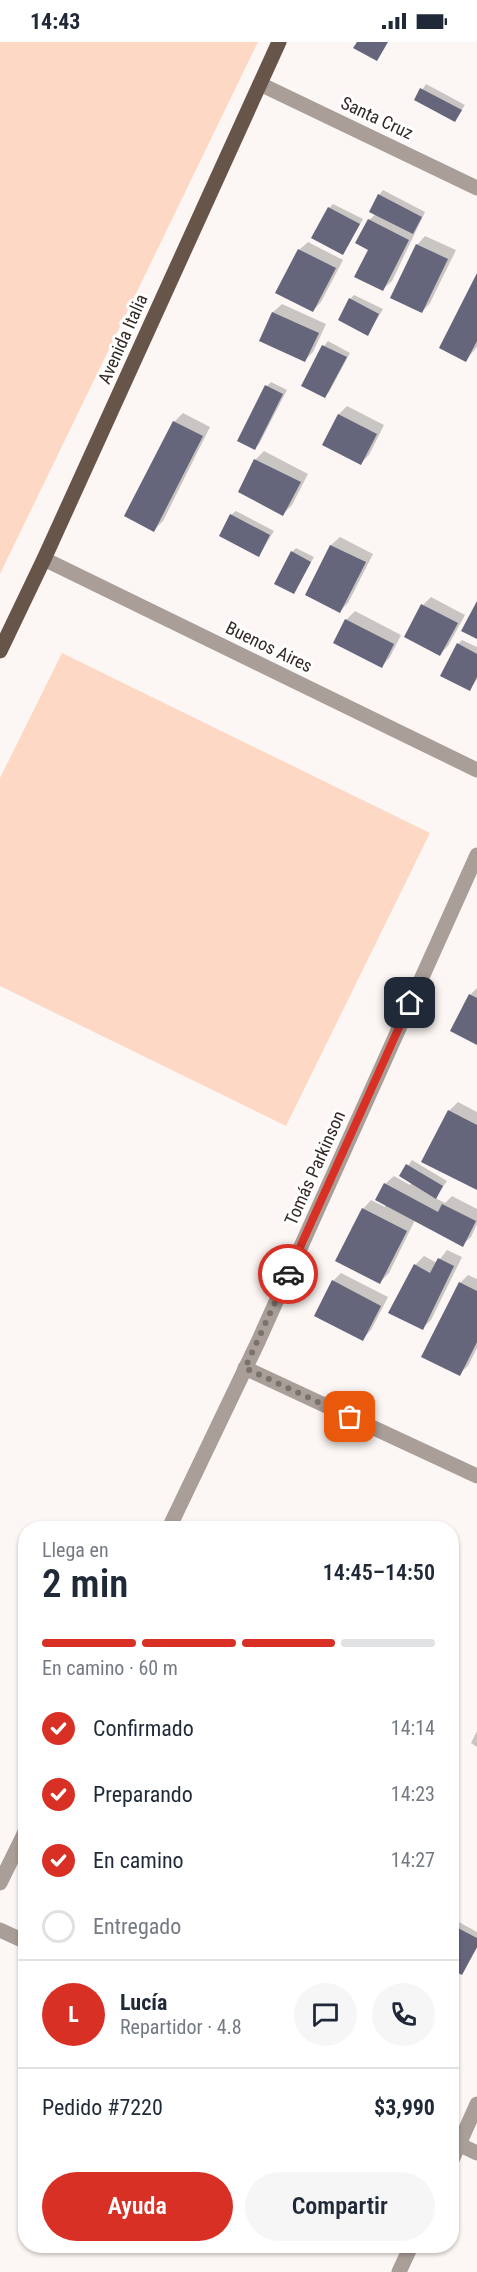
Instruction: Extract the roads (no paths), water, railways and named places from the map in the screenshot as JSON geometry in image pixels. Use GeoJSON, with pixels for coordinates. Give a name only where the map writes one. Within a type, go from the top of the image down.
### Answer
{"type":"FeatureCollection","features":[{"type":"Feature","properties":{"kind":"main road","name":"Avenida Italia"},"geometry":{"type":"LineString","coordinates":[[0,651],[279,42]]}},
{"type":"Feature","properties":{"kind":"street","name":"Santa Cruz"},"geometry":{"type":"LineString","coordinates":[[260,84],[477,188]]}},
{"type":"Feature","properties":{"kind":"street","name":"Buenos Aires"},"geometry":{"type":"LineString","coordinates":[[44,559],[477,771]]}},
{"type":"Feature","properties":{"kind":"street","name":"Tomás Parkinson"},"geometry":{"type":"LineString","coordinates":[[172,1521],[245,1368],[477,855]]}},
{"type":"Feature","properties":{"kind":"street"},"geometry":{"type":"LineString","coordinates":[[245,1368],[477,1476]]}},
{"type":"Feature","properties":{"kind":"street"},"geometry":{"type":"LineString","coordinates":[[0,1883],[18,1846]]}},
{"type":"Feature","properties":{"kind":"street"},"geometry":{"type":"LineString","coordinates":[[0,1930],[18,1938]]}},
{"type":"Feature","properties":{"kind":"street"},"geometry":{"type":"LineString","coordinates":[[459,2136],[477,2104]]}},
{"type":"Feature","properties":{"kind":"street"},"geometry":{"type":"LineString","coordinates":[[459,2145],[477,2153]]}},
{"type":"Feature","properties":{"kind":"street"},"geometry":{"type":"LineString","coordinates":[[399,2272],[408,2253]]}}]}
